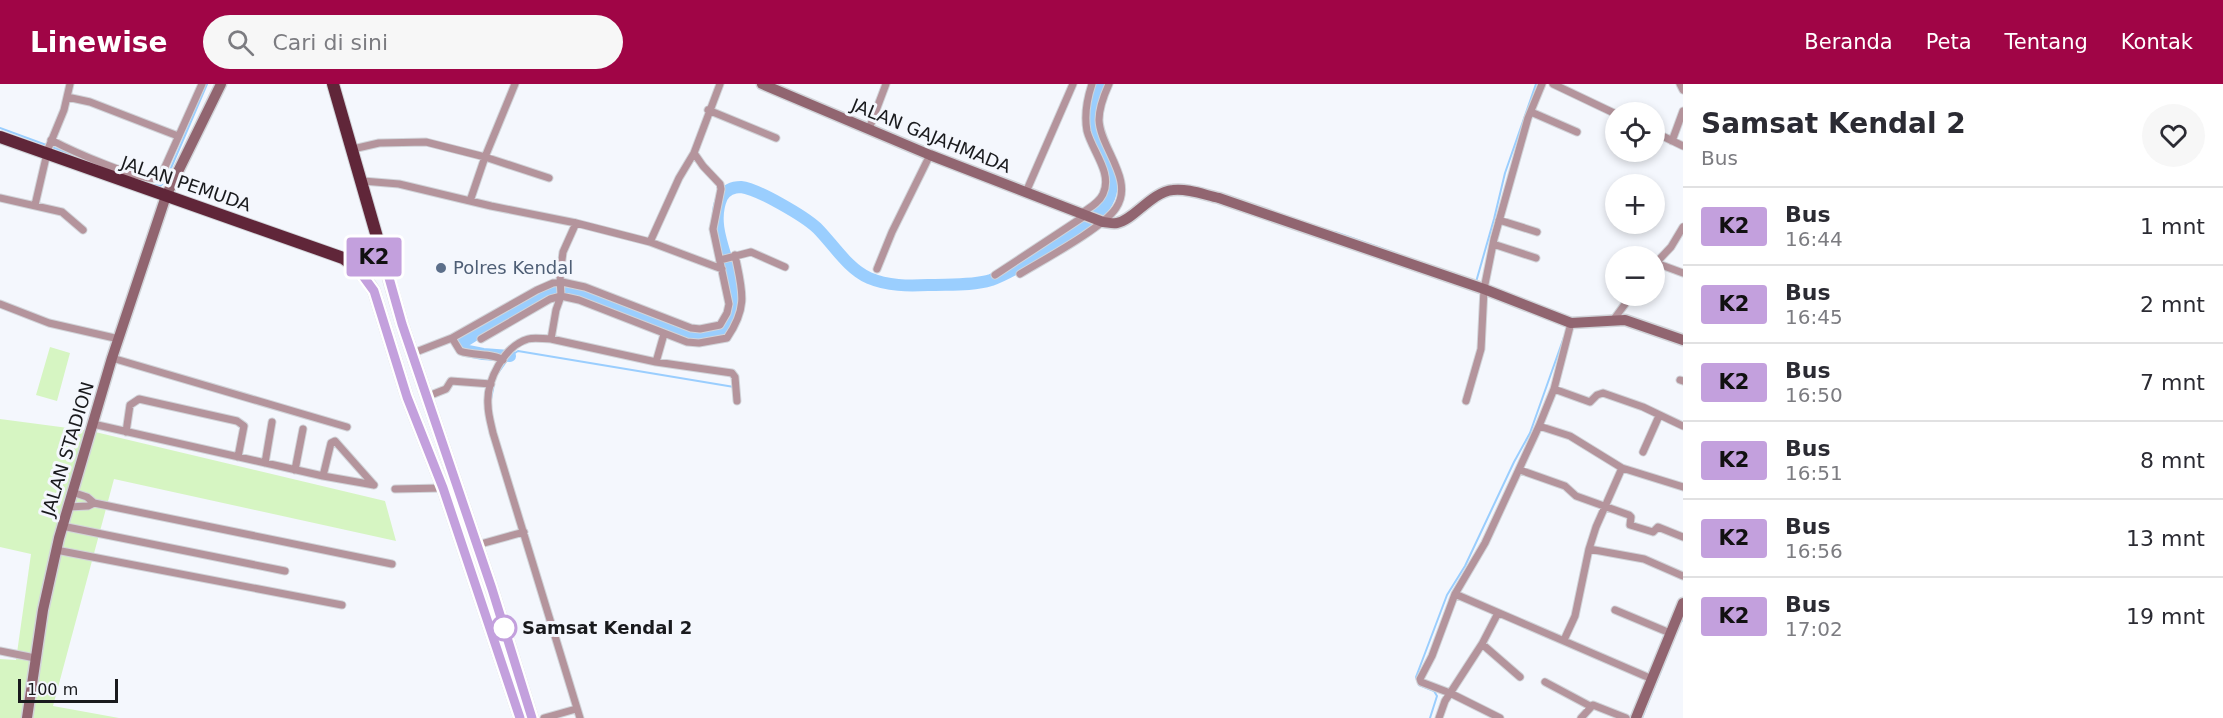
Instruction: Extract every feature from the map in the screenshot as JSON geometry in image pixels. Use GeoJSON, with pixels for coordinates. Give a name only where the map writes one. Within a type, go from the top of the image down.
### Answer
{"type":"FeatureCollection","features":[{"type":"Feature","properties":{"kind":"highway"},"geometry":{"type":"LineString","coordinates":[[333,84],[363,181],[398,311],[428,390],[532,718]]}},
{"type":"Feature","properties":{"kind":"highway","name":"JALAN PEMUDA"},"geometry":{"type":"LineString","coordinates":[[0,137],[49,147],[166,196],[343,258],[358,269]]}},
{"type":"Feature","properties":{"kind":"highway"},"geometry":{"type":"LineString","coordinates":[[382,253],[358,269],[374,291],[397,368],[443,488],[520,718]]}},
{"type":"Feature","properties":{"kind":"street"},"geometry":{"type":"LineString","coordinates":[[35,205],[49,147],[70,84]]}},
{"type":"Feature","properties":{"kind":"street"},"geometry":{"type":"LineString","coordinates":[[49,147],[93,158],[152,179],[160,177],[202,84]]}},
{"type":"Feature","properties":{"kind":"street","name":"JALAN STADION"},"geometry":{"type":"LineString","coordinates":[[27,718],[35,658],[56,550],[112,358],[166,196],[220,84]]}},
{"type":"Feature","properties":{"kind":"street"},"geometry":{"type":"LineString","coordinates":[[470,201],[515,84]]}},
{"type":"Feature","properties":{"kind":"street"},"geometry":{"type":"LineString","coordinates":[[650,242],[694,153],[719,84]]}},
{"type":"Feature","properties":{"kind":"street","name":"JALAN GAJAHMADA"},"geometry":{"type":"LineString","coordinates":[[762,84],[872,124],[930,155],[1029,187],[1097,216]]}},
{"type":"Feature","properties":{"kind":"street"},"geometry":{"type":"LineString","coordinates":[[872,124],[886,84]]}},
{"type":"Feature","properties":{"kind":"street"},"geometry":{"type":"LineString","coordinates":[[1029,187],[1073,84]]}},
{"type":"Feature","properties":{"kind":"street"},"geometry":{"type":"LineString","coordinates":[[1092,84],[1087,98],[1087,131],[1103,168],[1105,187],[1103,195],[1097,202],[1097,216]]}},
{"type":"Feature","properties":{"kind":"street"},"geometry":{"type":"LineString","coordinates":[[1020,274],[1119,201],[1120,185],[1116,167],[1101,131],[1099,120],[1108,84]]}},
{"type":"Feature","properties":{"kind":"street"},"geometry":{"type":"LineString","coordinates":[[1466,401],[1481,349],[1484,289],[1492,244],[1531,112],[1542,84]]}},
{"type":"Feature","properties":{"kind":"street"},"geometry":{"type":"LineString","coordinates":[[1553,84],[1605,109]]}},
{"type":"Feature","properties":{"kind":"street"},"geometry":{"type":"LineString","coordinates":[[1680,84],[1683,90]]}},
{"type":"Feature","properties":{"kind":"street"},"geometry":{"type":"LineString","coordinates":[[67,97],[90,102],[178,136]]}},
{"type":"Feature","properties":{"kind":"street"},"geometry":{"type":"LineString","coordinates":[[708,110],[776,138]]}},
{"type":"Feature","properties":{"kind":"street"},"geometry":{"type":"LineString","coordinates":[[1672,141],[1683,111]]}},
{"type":"Feature","properties":{"kind":"street"},"geometry":{"type":"LineString","coordinates":[[1531,112],[1577,132]]}},
{"type":"Feature","properties":{"kind":"street"},"geometry":{"type":"LineString","coordinates":[[1665,138],[1683,146]]}},
{"type":"Feature","properties":{"kind":"street"},"geometry":{"type":"LineString","coordinates":[[353,148],[379,143],[426,142],[486,157],[549,178]]}},
{"type":"Feature","properties":{"kind":"street"},"geometry":{"type":"LineString","coordinates":[[694,153],[720,184],[721,189],[713,223],[729,304],[720,326]]}},
{"type":"Feature","properties":{"kind":"street"},"geometry":{"type":"LineString","coordinates":[[878,269],[892,232],[930,155]]}},
{"type":"Feature","properties":{"kind":"street"},"geometry":{"type":"LineString","coordinates":[[363,181],[399,184],[576,223],[650,242],[722,269]]}},
{"type":"Feature","properties":{"kind":"street"},"geometry":{"type":"LineString","coordinates":[[1097,216],[1116,223],[1125,220],[1163,192],[1174,190],[1219,198],[1484,289],[1570,327],[1616,319],[1642,324],[1683,340]]}},
{"type":"Feature","properties":{"kind":"street"},"geometry":{"type":"LineString","coordinates":[[0,198],[62,212],[83,230]]}},
{"type":"Feature","properties":{"kind":"street"},"geometry":{"type":"LineString","coordinates":[[995,275],[1097,216]]}},
{"type":"Feature","properties":{"kind":"street"},"geometry":{"type":"LineString","coordinates":[[1499,220],[1537,232]]}},
{"type":"Feature","properties":{"kind":"street"},"geometry":{"type":"LineString","coordinates":[[551,339],[562,289],[560,279],[563,252],[576,223]]}},
{"type":"Feature","properties":{"kind":"street"},"geometry":{"type":"LineString","coordinates":[[1665,254],[1683,227]]}},
{"type":"Feature","properties":{"kind":"street"},"geometry":{"type":"LineString","coordinates":[[1492,244],[1536,258]]}},
{"type":"Feature","properties":{"kind":"street"},"geometry":{"type":"LineString","coordinates":[[721,260],[751,252],[785,267]]}},
{"type":"Feature","properties":{"kind":"street"},"geometry":{"type":"LineString","coordinates":[[416,357],[453,340],[552,283],[579,300],[664,334],[699,343],[727,336],[740,315],[743,305],[743,294],[733,256]]}},
{"type":"Feature","properties":{"kind":"street"},"geometry":{"type":"LineString","coordinates":[[1665,267],[1683,273]]}},
{"type":"Feature","properties":{"kind":"street"},"geometry":{"type":"LineString","coordinates":[[481,339],[550,299],[562,289],[585,287],[690,328],[720,326]]}},
{"type":"Feature","properties":{"kind":"street"},"geometry":{"type":"LineString","coordinates":[[0,304],[49,323],[119,339]]}},
{"type":"Feature","properties":{"kind":"street"},"geometry":{"type":"LineString","coordinates":[[1616,319],[1624,306]]}},
{"type":"Feature","properties":{"kind":"street"},"geometry":{"type":"LineString","coordinates":[[720,326],[727,336]]}},
{"type":"Feature","properties":{"kind":"street"},"geometry":{"type":"LineString","coordinates":[[1500,718],[1450,693],[1427,686],[1420,679],[1432,656],[1455,594],[1485,543],[1539,426],[1554,388],[1570,327]]}},
{"type":"Feature","properties":{"kind":"street"},"geometry":{"type":"LineString","coordinates":[[656,362],[664,334]]}},
{"type":"Feature","properties":{"kind":"street"},"geometry":{"type":"LineString","coordinates":[[580,718],[493,433],[487,404],[491,384],[505,357],[525,340],[551,339],[656,362],[732,373],[735,377],[737,401]]}},
{"type":"Feature","properties":{"kind":"street"},"geometry":{"type":"LineString","coordinates":[[453,340],[460,351],[482,356],[505,357]]}},
{"type":"Feature","properties":{"kind":"street"},"geometry":{"type":"LineString","coordinates":[[112,358],[347,427]]}},
{"type":"Feature","properties":{"kind":"street"},"geometry":{"type":"LineString","coordinates":[[428,390],[446,389],[453,380],[469,384],[481,382],[491,384]]}},
{"type":"Feature","properties":{"kind":"street"},"geometry":{"type":"LineString","coordinates":[[1554,388],[1590,402],[1603,393],[1642,407],[1683,426]]}},
{"type":"Feature","properties":{"kind":"street"},"geometry":{"type":"LineString","coordinates":[[126,432],[130,405],[139,399],[241,423],[244,426],[238,457]]}},
{"type":"Feature","properties":{"kind":"street"},"geometry":{"type":"LineString","coordinates":[[1643,452],[1659,416]]}},
{"type":"Feature","properties":{"kind":"street"},"geometry":{"type":"LineString","coordinates":[[265,463],[272,422]]}},
{"type":"Feature","properties":{"kind":"street"},"geometry":{"type":"LineString","coordinates":[[93,424],[295,470],[323,476],[333,478],[374,485],[335,441],[331,444],[323,476]]}},
{"type":"Feature","properties":{"kind":"street"},"geometry":{"type":"LineString","coordinates":[[1539,426],[1570,436],[1636,474],[1683,487]]}},
{"type":"Feature","properties":{"kind":"street"},"geometry":{"type":"LineString","coordinates":[[295,470],[303,429]]}},
{"type":"Feature","properties":{"kind":"street"},"geometry":{"type":"LineString","coordinates":[[1564,640],[1575,616],[1589,549],[1604,507],[1622,468]]}},
{"type":"Feature","properties":{"kind":"street"},"geometry":{"type":"LineString","coordinates":[[1520,470],[1565,486],[1576,496],[1629,515],[1630,525],[1653,532],[1658,527],[1683,537]]}},
{"type":"Feature","properties":{"kind":"street"},"geometry":{"type":"LineString","coordinates":[[395,489],[443,488]]}},
{"type":"Feature","properties":{"kind":"street"},"geometry":{"type":"LineString","coordinates":[[72,492],[87,497],[94,503],[392,564]]}},
{"type":"Feature","properties":{"kind":"street"},"geometry":{"type":"LineString","coordinates":[[68,507],[88,506],[94,503]]}},
{"type":"Feature","properties":{"kind":"street"},"geometry":{"type":"LineString","coordinates":[[62,526],[285,571]]}},
{"type":"Feature","properties":{"kind":"street"},"geometry":{"type":"LineString","coordinates":[[477,545],[524,532]]}},
{"type":"Feature","properties":{"kind":"street"},"geometry":{"type":"LineString","coordinates":[[1589,549],[1644,559],[1683,576]]}},
{"type":"Feature","properties":{"kind":"street"},"geometry":{"type":"LineString","coordinates":[[56,550],[342,605]]}},
{"type":"Feature","properties":{"kind":"street"},"geometry":{"type":"LineString","coordinates":[[1455,594],[1652,679]]}},
{"type":"Feature","properties":{"kind":"street"},"geometry":{"type":"LineString","coordinates":[[1636,718],[1683,603]]}},
{"type":"Feature","properties":{"kind":"street"},"geometry":{"type":"LineString","coordinates":[[1614,610],[1670,633]]}},
{"type":"Feature","properties":{"kind":"street"},"geometry":{"type":"LineString","coordinates":[[1439,718],[1450,693],[1482,644],[1498,613]]}},
{"type":"Feature","properties":{"kind":"street"},"geometry":{"type":"LineString","coordinates":[[1482,644],[1520,677]]}},
{"type":"Feature","properties":{"kind":"street"},"geometry":{"type":"LineString","coordinates":[[0,651],[35,658]]}},
{"type":"Feature","properties":{"kind":"street"},"geometry":{"type":"LineString","coordinates":[[1545,682],[1590,706],[1596,706],[1626,718]]}},
{"type":"Feature","properties":{"kind":"street"},"geometry":{"type":"LineString","coordinates":[[1581,718],[1590,706]]}},
{"type":"Feature","properties":{"kind":"street"},"geometry":{"type":"LineString","coordinates":[[544,718],[576,709]]}},
{"type":"Feature","properties":{"kind":"green space"},"geometry":{"type":"Polygon","coordinates":[[[50,347],[70,353],[57,401],[36,395],[50,347]]]}},
{"type":"Feature","properties":{"kind":"green space"},"geometry":{"type":"Polygon","coordinates":[[[0,419],[91,431],[385,501],[396,541],[114,479],[53,706],[119,718],[0,718],[0,659],[16,660],[31,554],[0,547],[0,419]]]}},
{"type":"Feature","properties":{"kind":"waterway"},"geometry":{"type":"LineString","coordinates":[[154,185],[160,186],[165,182],[207,84]]}},
{"type":"Feature","properties":{"kind":"waterway"},"geometry":{"type":"LineString","coordinates":[[510,356],[463,350],[460,344],[535,298],[556,290],[578,293],[645,321],[681,332],[698,335],[726,330],[733,306],[734,291],[719,232],[718,209],[722,197],[728,191],[741,187],[758,193],[802,217],[817,228],[854,269],[876,281],[906,285],[960,284],[984,282],[1003,275],[1089,222],[1105,206],[1111,190],[1110,172],[1096,139],[1093,124],[1094,101],[1100,84]]}},
{"type":"Feature","properties":{"kind":"waterway"},"geometry":{"type":"LineString","coordinates":[[1476,282],[1505,173],[1536,84]]}},
{"type":"Feature","properties":{"kind":"waterway"},"geometry":{"type":"LineString","coordinates":[[0,128],[79,157]]}},
{"type":"Feature","properties":{"kind":"waterway"},"geometry":{"type":"LineString","coordinates":[[1335,232],[1398,254]]}},
{"type":"Feature","properties":{"kind":"waterway"},"geometry":{"type":"LineString","coordinates":[[1430,718],[1437,696],[1434,691],[1419,685],[1416,677],[1447,595],[1465,566],[1530,433],[1564,337]]}},
{"type":"Feature","properties":{"kind":"waterway"},"geometry":{"type":"LineString","coordinates":[[498,373],[510,356],[518,351],[734,387]]}},
{"type":"Feature","properties":{"kind":"waterway"},"geometry":{"type":"LineString","coordinates":[[491,399],[494,384]]}},
{"type":"Feature","properties":{"kind":"waterway"},"geometry":{"type":"LineString","coordinates":[[1642,718],[1679,626]]}},
{"type":"Feature","properties":{"kind":"bus line","name":"K2"},"geometry":{"type":"LineString","coordinates":[[520,718],[509,691],[443,488],[397,368],[374,291],[358,269],[382,253],[402,324],[492,589],[532,718]]}},
{"type":"Feature","properties":{"kind":"place","name":"Polres Kendal"},"geometry":{"type":"Point","coordinates":[441,268]}},
{"type":"Feature","properties":{"kind":"place","name":"Samsat Kendal 2"},"geometry":{"type":"Point","coordinates":[504,628]}}]}
